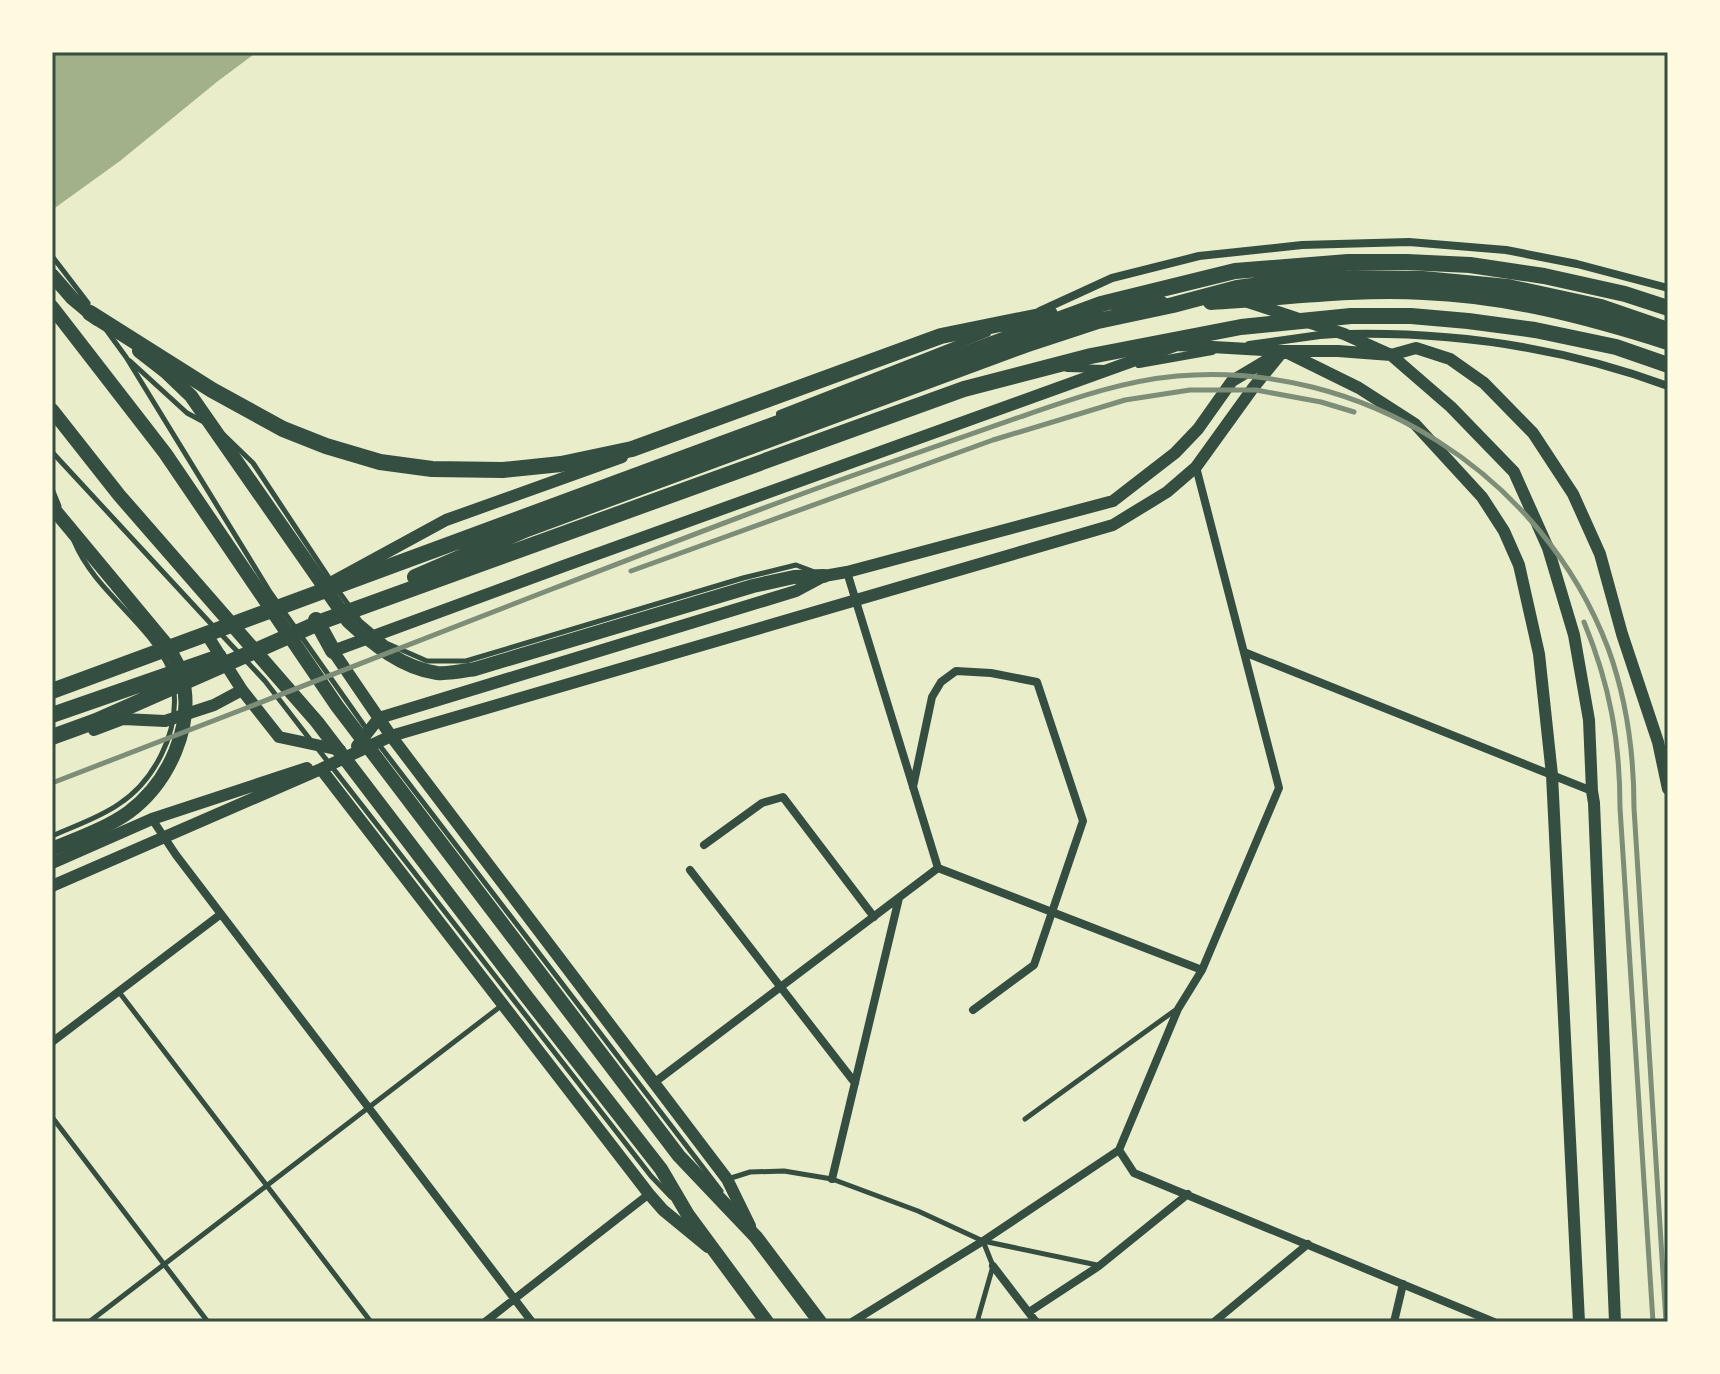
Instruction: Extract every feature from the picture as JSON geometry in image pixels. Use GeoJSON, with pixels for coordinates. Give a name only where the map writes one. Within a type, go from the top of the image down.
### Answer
{"type":"FeatureCollection","features":[{"type":"Feature","properties":{"kind":"highway"},"geometry":{"type":"LineString","coordinates":[[90,313],[212,390],[283,429],[326,446],[380,462],[432,469],[503,470],[561,464],[632,449],[941,336],[1101,304],[1235,271],[1348,262],[1470,265],[1544,276],[1625,294],[1668,308]]}},
{"type":"Feature","properties":{"kind":"highway"},"geometry":{"type":"LineString","coordinates":[[123,719],[156,692],[636,480],[1098,321],[1237,288],[1297,280],[1423,279],[1524,290],[1601,307],[1668,330]]}},
{"type":"Feature","properties":{"kind":"highway"},"geometry":{"type":"LineString","coordinates":[[1173,305],[1352,292],[1425,292],[1507,300],[1600,321],[1668,342]]}},
{"type":"Feature","properties":{"kind":"highway"},"geometry":{"type":"LineString","coordinates":[[52,690],[1101,304]]}},
{"type":"Feature","properties":{"kind":"highway"},"geometry":{"type":"LineString","coordinates":[[52,715],[964,389],[1091,356],[1241,327],[1351,316],[1411,316],[1535,330],[1616,347],[1668,365]]}},
{"type":"Feature","properties":{"kind":"highway"},"geometry":{"type":"LineString","coordinates":[[308,597],[333,593],[476,538],[527,529]]}},
{"type":"Feature","properties":{"kind":"highway"},"geometry":{"type":"LineString","coordinates":[[320,620],[333,651]]}},
{"type":"Feature","properties":{"kind":"highway"},"geometry":{"type":"LineString","coordinates":[[52,737],[96,721],[320,620]]}},
{"type":"Feature","properties":{"kind":"main road"},"geometry":{"type":"LineString","coordinates":[[52,275],[72,298],[166,372],[191,396],[348,621],[371,643],[417,667],[436,673],[475,669],[748,582],[824,576]]}},
{"type":"Feature","properties":{"kind":"main road"},"geometry":{"type":"LineString","coordinates":[[52,307],[165,453],[337,706],[685,1154],[756,1237],[820,1322]]}},
{"type":"Feature","properties":{"kind":"main road"},"geometry":{"type":"LineString","coordinates":[[52,410],[119,495],[317,722],[523,992],[767,1322]]}},
{"type":"Feature","properties":{"kind":"main road"},"geometry":{"type":"LineString","coordinates":[[52,507],[165,643],[182,678],[185,702],[182,733],[168,768],[153,790],[111,823],[52,849]]}},
{"type":"Feature","properties":{"kind":"street"},"geometry":{"type":"LineString","coordinates":[[636,480],[1018,321],[1112,278],[1199,256],[1302,245],[1409,242],[1506,250],[1577,264],[1668,288]]}},
{"type":"Feature","properties":{"kind":"street"},"geometry":{"type":"LineString","coordinates":[[123,665],[308,597],[446,520],[940,344],[1144,302],[1250,302],[1344,334],[1391,355],[1451,407],[1514,472],[1548,548],[1574,635],[1589,720],[1594,803],[1615,1322]]}},
{"type":"Feature","properties":{"kind":"street"},"geometry":{"type":"LineString","coordinates":[[527,529],[565,533],[1030,367],[1112,369],[1320,335],[1399,333],[1492,341],[1567,356],[1668,386]]}},
{"type":"Feature","properties":{"kind":"street"},"geometry":{"type":"LineString","coordinates":[[756,1237],[727,1179],[391,736],[333,651],[1177,345],[1391,355],[1416,348],[1450,359],[1484,383],[1533,433],[1573,494],[1600,554],[1622,634],[1658,742],[1668,789]]}},
{"type":"Feature","properties":{"kind":"street"},"geometry":{"type":"LineString","coordinates":[[52,886],[391,736],[1113,525],[1167,492],[1196,467],[1283,351]]}},
{"type":"Feature","properties":{"kind":"street"},"geometry":{"type":"LineString","coordinates":[[321,769],[351,753],[379,718],[796,591],[824,576],[1113,501],[1175,453],[1198,429],[1232,381],[1283,351]]}},
{"type":"Feature","properties":{"kind":"street"},"geometry":{"type":"LineString","coordinates":[[1283,351],[1359,388],[1415,424],[1482,497],[1504,531],[1519,565],[1536,638],[1552,775],[1579,1322]]}},
{"type":"Feature","properties":{"kind":"street"},"geometry":{"type":"LineString","coordinates":[[852,1322],[983,1241],[1119,1150],[1178,1009],[1202,970],[1279,788],[1196,467]]}},
{"type":"Feature","properties":{"kind":"street"},"geometry":{"type":"LineString","coordinates":[[847,572],[938,868]]}},
{"type":"Feature","properties":{"kind":"street"},"geometry":{"type":"LineString","coordinates":[[207,635],[242,690],[279,737],[351,753]]}},
{"type":"Feature","properties":{"kind":"street"},"geometry":{"type":"LineString","coordinates":[[1244,652],[1592,791]]}},
{"type":"Feature","properties":{"kind":"street"},"geometry":{"type":"LineString","coordinates":[[913,787],[932,697],[941,682],[956,671],[991,673],[1037,682],[1083,821],[1034,965],[973,1010]]}},
{"type":"Feature","properties":{"kind":"street"},"geometry":{"type":"LineString","coordinates":[[52,745],[123,719],[165,721],[214,705],[242,690]]}},
{"type":"Feature","properties":{"kind":"street"},"geometry":{"type":"LineString","coordinates":[[52,863],[152,819],[351,753]]}},
{"type":"Feature","properties":{"kind":"street"},"geometry":{"type":"LineString","coordinates":[[321,769],[649,1194],[663,1210],[718,1256]]}},
{"type":"Feature","properties":{"kind":"street"},"geometry":{"type":"LineString","coordinates":[[704,845],[762,803],[783,797],[874,917]]}},
{"type":"Feature","properties":{"kind":"street"},"geometry":{"type":"LineString","coordinates":[[152,819],[532,1322]]}},
{"type":"Feature","properties":{"kind":"street"},"geometry":{"type":"LineString","coordinates":[[938,868],[1202,970]]}},
{"type":"Feature","properties":{"kind":"street"},"geometry":{"type":"LineString","coordinates":[[655,1082],[938,868]]}},
{"type":"Feature","properties":{"kind":"street"},"geometry":{"type":"LineString","coordinates":[[690,870],[855,1083]]}},
{"type":"Feature","properties":{"kind":"street"},"geometry":{"type":"LineString","coordinates":[[832,1179],[899,898]]}},
{"type":"Feature","properties":{"kind":"street"},"geometry":{"type":"LineString","coordinates":[[52,1042],[221,914]]}},
{"type":"Feature","properties":{"kind":"street"},"geometry":{"type":"LineString","coordinates":[[1119,1150],[1134,1173],[1494,1322]]}},
{"type":"Feature","properties":{"kind":"street"},"geometry":{"type":"LineString","coordinates":[[485,1322],[649,1194]]}},
{"type":"Feature","properties":{"kind":"street"},"geometry":{"type":"LineString","coordinates":[[1029,1312],[1099,1266],[1188,1194]]}},
{"type":"Feature","properties":{"kind":"street"},"geometry":{"type":"LineString","coordinates":[[1214,1322],[1308,1244]]}},
{"type":"Feature","properties":{"kind":"street"},"geometry":{"type":"LineString","coordinates":[[993,1266],[1036,1322]]}},
{"type":"Feature","properties":{"kind":"street"},"geometry":{"type":"LineString","coordinates":[[1394,1322],[1403,1284]]}},
{"type":"Feature","properties":{"kind":"lane"},"geometry":{"type":"LineString","coordinates":[[52,256],[126,357],[270,592],[344,699],[685,1154]]}},
{"type":"Feature","properties":{"kind":"lane"},"geometry":{"type":"LineString","coordinates":[[126,357],[187,413],[228,438],[253,463],[360,621],[386,643],[427,661],[466,661],[748,582]]}},
{"type":"Feature","properties":{"kind":"lane"},"geometry":{"type":"LineString","coordinates":[[52,452],[265,681],[656,1173]]}},
{"type":"Feature","properties":{"kind":"lane"},"geometry":{"type":"LineString","coordinates":[[52,489],[77,548],[91,571],[162,653],[174,681],[175,700],[170,734],[155,765],[139,787],[106,812],[52,836]]}},
{"type":"Feature","properties":{"kind":"lane"},"geometry":{"type":"LineString","coordinates":[[118,992],[371,1322]]}},
{"type":"Feature","properties":{"kind":"lane"},"geometry":{"type":"LineString","coordinates":[[89,1322],[502,1005]]}},
{"type":"Feature","properties":{"kind":"lane"},"geometry":{"type":"LineString","coordinates":[[1025,1119],[1178,1009]]}},
{"type":"Feature","properties":{"kind":"lane"},"geometry":{"type":"LineString","coordinates":[[52,1117],[208,1322]]}},
{"type":"Feature","properties":{"kind":"lane"},"geometry":{"type":"LineString","coordinates":[[727,1179],[750,1172],[784,1171],[832,1179],[918,1211],[983,1241],[1099,1266]]}},
{"type":"Feature","properties":{"kind":"lane"},"geometry":{"type":"LineString","coordinates":[[977,1322],[993,1266],[983,1241]]}},
{"type":"Feature","properties":{"kind":"shaded area"},"geometry":{"type":"Polygon","coordinates":[[[52,52],[257,52],[120,161],[52,210],[52,52]]]}},
{"type":"Feature","properties":{"kind":"railway"},"geometry":{"type":"LineString","coordinates":[[52,783],[743,516],[1078,397],[1117,386],[1177,376],[1246,376],[1313,387],[1377,409],[1437,441],[1491,481],[1539,530],[1578,586],[1608,648],[1625,707],[1633,767],[1666,1322]]}},
{"type":"Feature","properties":{"kind":"railway"},"geometry":{"type":"LineString","coordinates":[[631,571],[993,440],[1125,400],[1190,390],[1256,390],[1321,402],[1354,412]]}},
{"type":"Feature","properties":{"kind":"railway"},"geometry":{"type":"LineString","coordinates":[[1584,622],[1607,691],[1618,760],[1653,1322]]}}]}
